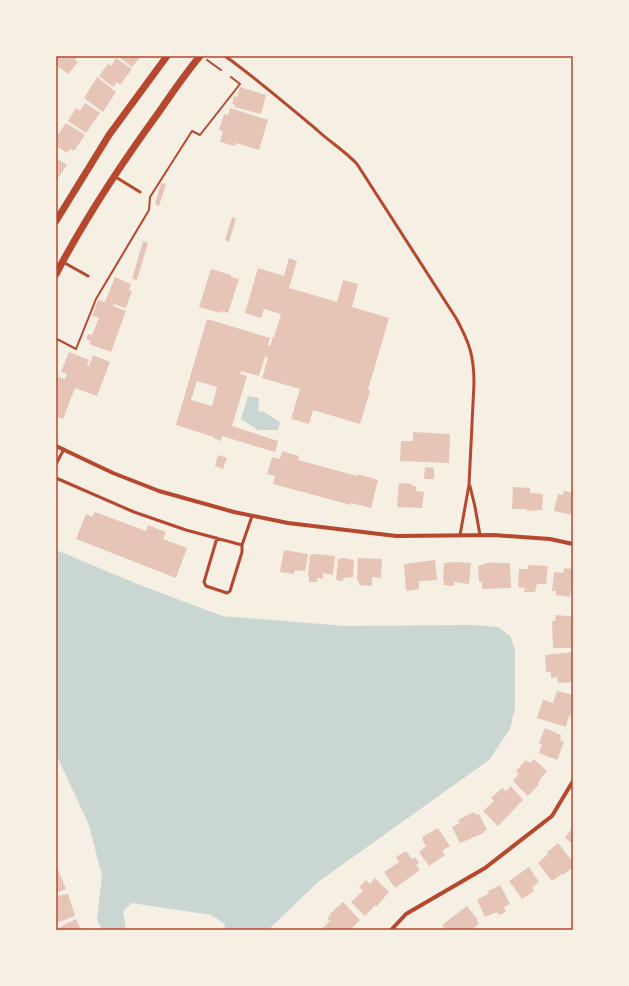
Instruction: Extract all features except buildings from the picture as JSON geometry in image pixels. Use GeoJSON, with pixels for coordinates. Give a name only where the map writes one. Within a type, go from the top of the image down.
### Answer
{"type":"FeatureCollection","features":[{"type":"Feature","properties":{"kind":"street"},"geometry":{"type":"LineString","coordinates":[[56,221],[109,135],[167,56]]}},
{"type":"Feature","properties":{"kind":"street"},"geometry":{"type":"LineString","coordinates":[[56,274],[60,264],[114,176],[135,145],[203,57]]}},
{"type":"Feature","properties":{"kind":"street"},"geometry":{"type":"LineString","coordinates":[[56,446],[113,473],[159,491],[252,516],[306,526],[396,536],[480,535],[550,540],[573,544]]}},
{"type":"Feature","properties":{"kind":"street"},"geometry":{"type":"LineString","coordinates":[[391,930],[406,914],[485,868],[552,816],[573,782]]}},
{"type":"Feature","properties":{"kind":"lane"},"geometry":{"type":"LineString","coordinates":[[225,56],[348,154],[357,164],[467,337],[474,366],[469,484],[460,535]]}},
{"type":"Feature","properties":{"kind":"lane"},"geometry":{"type":"LineString","coordinates":[[114,176],[140,192]]}},
{"type":"Feature","properties":{"kind":"lane"},"geometry":{"type":"LineString","coordinates":[[60,264],[88,276]]}},
{"type":"Feature","properties":{"kind":"lane"},"geometry":{"type":"LineString","coordinates":[[56,464],[64,449]]}},
{"type":"Feature","properties":{"kind":"lane"},"geometry":{"type":"LineString","coordinates":[[56,478],[134,512],[186,530],[242,545]]}},
{"type":"Feature","properties":{"kind":"lane"},"geometry":{"type":"LineString","coordinates":[[469,484],[480,535]]}},
{"type":"Feature","properties":{"kind":"lane"},"geometry":{"type":"LineString","coordinates":[[217,538],[204,582],[206,586],[227,593],[230,591],[242,552],[242,545],[252,516]]}},
{"type":"Feature","properties":{"kind":"path"},"geometry":{"type":"LineString","coordinates":[[203,57],[221,70]]}},
{"type":"Feature","properties":{"kind":"path"},"geometry":{"type":"LineString","coordinates":[[58,339],[76,349],[96,299],[149,210],[150,197],[192,131],[200,135],[240,84],[231,77]]}},
{"type":"Feature","properties":{"kind":"shaded area"},"geometry":{"type":"Polygon","coordinates":[[[248,396],[259,398],[258,411],[264,412],[280,422],[278,430],[258,430],[241,419],[248,396]]]}},
{"type":"Feature","properties":{"kind":"shaded area"},"geometry":{"type":"Polygon","coordinates":[[[56,550],[140,585],[222,616],[345,626],[472,625],[498,627],[510,636],[515,649],[515,708],[510,729],[489,760],[318,882],[268,930],[224,930],[225,924],[211,915],[132,903],[123,911],[126,930],[102,930],[97,920],[102,876],[89,825],[56,754],[56,550]]]}}]}
